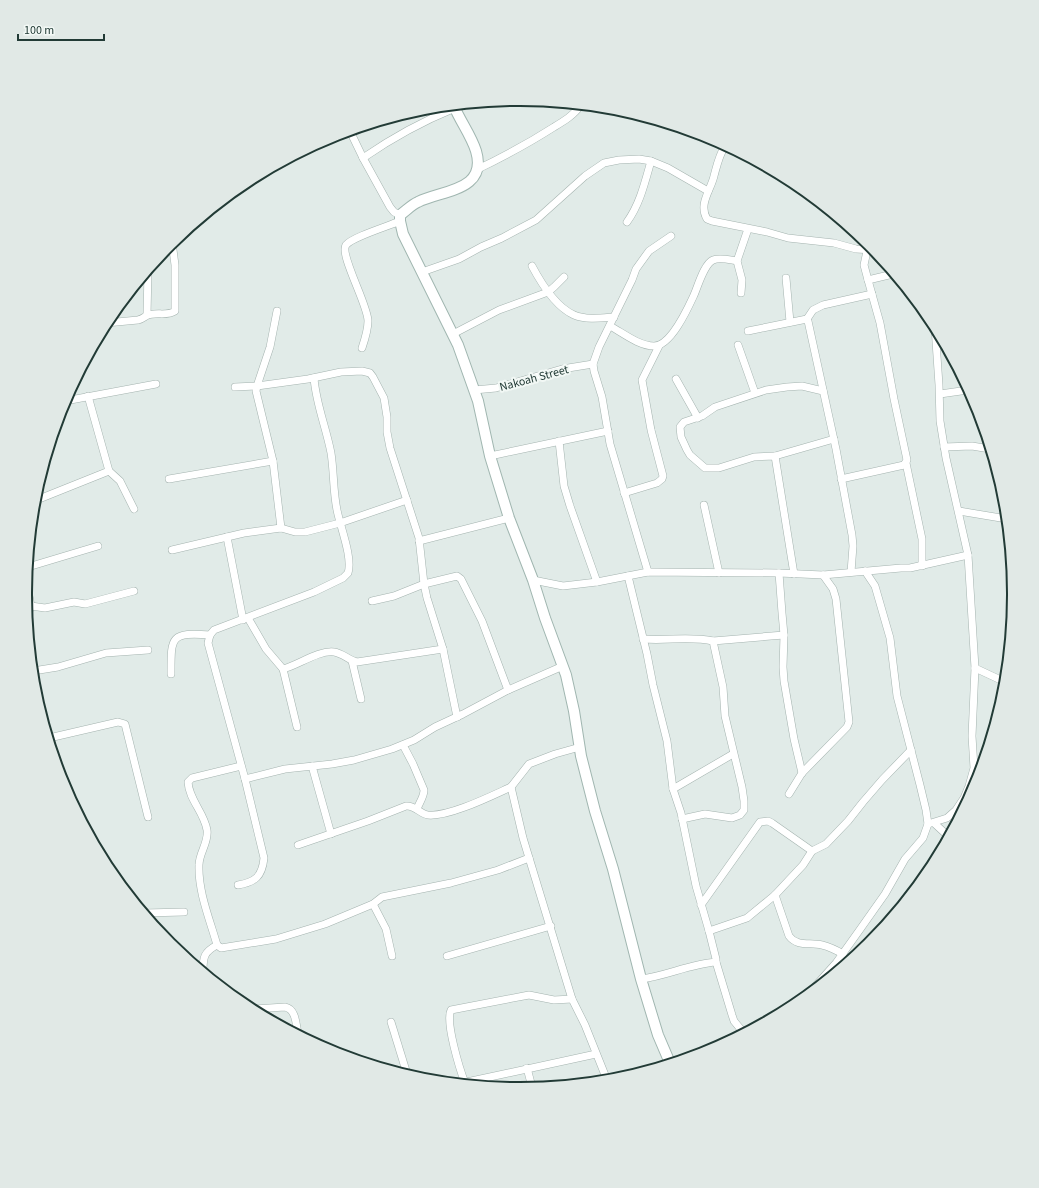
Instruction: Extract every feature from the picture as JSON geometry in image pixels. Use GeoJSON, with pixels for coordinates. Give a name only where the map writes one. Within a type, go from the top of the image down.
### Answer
{"type":"FeatureCollection","features":[{"type":"Feature","properties":{"kind":"street"},"geometry":{"type":"LineString","coordinates":[[476,170],[505,156],[546,132],[576,110]]}},
{"type":"Feature","properties":{"kind":"street"},"geometry":{"type":"LineString","coordinates":[[362,348],[368,321],[367,311],[348,264],[344,252],[345,247],[354,240],[400,218],[417,203],[465,186],[472,179],[478,164],[475,150],[456,111]]}},
{"type":"Feature","properties":{"kind":"street"},"geometry":{"type":"LineString","coordinates":[[363,158],[373,150],[441,113]]}},
{"type":"Feature","properties":{"kind":"street"},"geometry":{"type":"LineString","coordinates":[[353,136],[390,207],[400,218],[403,234],[453,334],[474,390],[490,456],[509,518],[533,580],[563,666],[571,696],[580,747],[595,812],[613,869],[641,979],[658,1035],[668,1058]]}},
{"type":"Feature","properties":{"kind":"street"},"geometry":{"type":"LineString","coordinates":[[721,151],[714,177],[708,191],[704,210],[707,219],[788,238],[834,243],[856,250],[866,251]]}},
{"type":"Feature","properties":{"kind":"street"},"geometry":{"type":"LineString","coordinates":[[422,272],[459,259],[536,220],[585,176],[604,163],[633,159],[651,161],[668,168],[708,191]]}},
{"type":"Feature","properties":{"kind":"street"},"geometry":{"type":"LineString","coordinates":[[627,222],[641,195],[651,161]]}},
{"type":"Feature","properties":{"kind":"street"},"geometry":{"type":"LineString","coordinates":[[741,293],[742,280],[737,261],[748,229]]}},
{"type":"Feature","properties":{"kind":"street"},"geometry":{"type":"LineString","coordinates":[[648,572],[610,444],[602,397],[593,364],[636,269],[649,251],[671,236]]}},
{"type":"Feature","properties":{"kind":"street"},"geometry":{"type":"LineString","coordinates":[[115,322],[138,320],[143,319],[147,315],[171,313],[175,311],[175,266],[173,251]]}},
{"type":"Feature","properties":{"kind":"street"},"geometry":{"type":"LineString","coordinates":[[869,254],[864,265],[864,272],[868,280],[880,323],[922,539],[922,566]]}},
{"type":"Feature","properties":{"kind":"street"},"geometry":{"type":"LineString","coordinates":[[624,492],[657,483],[663,476],[651,430],[642,380],[659,346],[672,335],[688,307],[701,276],[708,264],[712,260],[718,259],[737,261]]}},
{"type":"Feature","properties":{"kind":"street"},"geometry":{"type":"LineString","coordinates":[[532,266],[548,292],[566,310],[575,315],[586,317],[614,317]]}},
{"type":"Feature","properties":{"kind":"street"},"geometry":{"type":"LineString","coordinates":[[868,280],[888,275]]}},
{"type":"Feature","properties":{"kind":"street"},"geometry":{"type":"LineString","coordinates":[[453,334],[499,310],[548,292],[564,277]]}},
{"type":"Feature","properties":{"kind":"street"},"geometry":{"type":"LineString","coordinates":[[786,278],[790,322]]}},
{"type":"Feature","properties":{"kind":"street"},"geometry":{"type":"LineString","coordinates":[[147,315],[148,279]]}},
{"type":"Feature","properties":{"kind":"street"},"geometry":{"type":"LineString","coordinates":[[748,331],[807,319],[813,310],[823,305],[872,294]]}},
{"type":"Feature","properties":{"kind":"street"},"geometry":{"type":"LineString","coordinates":[[277,311],[270,347],[256,391],[273,462],[282,528]]}},
{"type":"Feature","properties":{"kind":"street"},"geometry":{"type":"LineString","coordinates":[[807,319],[834,440],[852,535],[853,546],[851,572]]}},
{"type":"Feature","properties":{"kind":"street"},"geometry":{"type":"LineString","coordinates":[[610,326],[640,343],[659,346]]}},
{"type":"Feature","properties":{"kind":"street"},"geometry":{"type":"LineString","coordinates":[[936,340],[940,394],[940,422],[944,447],[968,555],[975,668],[972,736],[974,771]]}},
{"type":"Feature","properties":{"kind":"street"},"geometry":{"type":"LineString","coordinates":[[738,345],[755,393]]}},
{"type":"Feature","properties":{"kind":"street","name":"Nakoah Street"},"geometry":{"type":"LineString","coordinates":[[474,390],[496,388],[562,369],[593,364]]}},
{"type":"Feature","properties":{"kind":"street"},"geometry":{"type":"LineString","coordinates":[[235,387],[257,386],[314,378],[340,372],[362,371],[373,377],[384,398],[390,448],[416,527],[427,598],[443,650],[457,717]]}},
{"type":"Feature","properties":{"kind":"street"},"geometry":{"type":"LineString","coordinates":[[238,885],[252,881],[258,877],[263,867],[264,858],[245,779],[208,642],[210,635],[214,630],[314,592],[347,575],[349,570],[348,561],[336,502],[332,456],[319,410],[314,378]]}},
{"type":"Feature","properties":{"kind":"street"},"geometry":{"type":"LineString","coordinates":[[676,379],[698,418]]}},
{"type":"Feature","properties":{"kind":"street"},"geometry":{"type":"LineString","coordinates":[[72,399],[156,384]]}},
{"type":"Feature","properties":{"kind":"street"},"geometry":{"type":"LineString","coordinates":[[822,390],[808,387],[786,387],[755,393],[715,407],[698,418],[684,422],[681,424],[680,431],[683,443],[690,455],[705,468],[719,468],[754,457],[775,456],[834,440]]}},
{"type":"Feature","properties":{"kind":"street"},"geometry":{"type":"LineString","coordinates":[[940,394],[963,391]]}},
{"type":"Feature","properties":{"kind":"street"},"geometry":{"type":"LineString","coordinates":[[88,396],[109,471],[120,481],[134,509]]}},
{"type":"Feature","properties":{"kind":"street"},"geometry":{"type":"LineString","coordinates":[[490,456],[608,430]]}},
{"type":"Feature","properties":{"kind":"street"},"geometry":{"type":"LineString","coordinates":[[559,441],[564,486],[597,582]]}},
{"type":"Feature","properties":{"kind":"street"},"geometry":{"type":"LineString","coordinates":[[944,447],[972,446],[984,448]]}},
{"type":"Feature","properties":{"kind":"street"},"geometry":{"type":"LineString","coordinates":[[775,456],[783,515],[794,574]]}},
{"type":"Feature","properties":{"kind":"street"},"geometry":{"type":"LineString","coordinates":[[169,479],[273,462]]}},
{"type":"Feature","properties":{"kind":"street"},"geometry":{"type":"LineString","coordinates":[[841,479],[904,465],[906,463]]}},
{"type":"Feature","properties":{"kind":"street"},"geometry":{"type":"LineString","coordinates":[[41,498],[109,471]]}},
{"type":"Feature","properties":{"kind":"street"},"geometry":{"type":"LineString","coordinates":[[172,550],[244,533],[282,528],[295,532],[305,532],[340,523],[407,500]]}},
{"type":"Feature","properties":{"kind":"street"},"geometry":{"type":"LineString","coordinates":[[704,505],[719,573]]}},
{"type":"Feature","properties":{"kind":"street"},"geometry":{"type":"LineString","coordinates":[[959,511],[1001,518]]}},
{"type":"Feature","properties":{"kind":"street"},"geometry":{"type":"LineString","coordinates":[[419,541],[509,518]]}},
{"type":"Feature","properties":{"kind":"street"},"geometry":{"type":"LineString","coordinates":[[227,537],[245,619],[266,649],[283,669],[297,727]]}},
{"type":"Feature","properties":{"kind":"street"},"geometry":{"type":"LineString","coordinates":[[33,566],[98,546]]}},
{"type":"Feature","properties":{"kind":"street"},"geometry":{"type":"LineString","coordinates":[[533,580],[563,586],[597,582],[648,572],[779,573],[823,575],[910,568],[968,555]]}},
{"type":"Feature","properties":{"kind":"street"},"geometry":{"type":"LineString","coordinates":[[865,571],[875,586],[890,638],[896,692],[925,804],[931,823],[945,833]]}},
{"type":"Feature","properties":{"kind":"street"},"geometry":{"type":"LineString","coordinates":[[779,573],[784,636],[784,681],[802,773]]}},
{"type":"Feature","properties":{"kind":"street"},"geometry":{"type":"LineString","coordinates":[[789,794],[802,773],[847,727],[849,722],[836,599],[833,589],[823,575]]}},
{"type":"Feature","properties":{"kind":"street"},"geometry":{"type":"LineString","coordinates":[[372,601],[394,596],[424,584],[457,576],[482,621],[508,690]]}},
{"type":"Feature","properties":{"kind":"street"},"geometry":{"type":"LineString","coordinates":[[628,576],[667,741],[673,789],[682,819],[696,886],[710,931],[716,962],[732,1015],[734,1021],[740,1028]]}},
{"type":"Feature","properties":{"kind":"street"},"geometry":{"type":"LineString","coordinates":[[32,606],[45,608],[74,602],[85,604],[134,591]]}},
{"type":"Feature","properties":{"kind":"street"},"geometry":{"type":"LineString","coordinates":[[171,674],[171,648],[176,638],[196,634],[210,635]]}},
{"type":"Feature","properties":{"kind":"street"},"geometry":{"type":"LineString","coordinates":[[643,639],[661,640],[700,638],[714,641],[784,636]]}},
{"type":"Feature","properties":{"kind":"street"},"geometry":{"type":"LineString","coordinates":[[682,819],[705,814],[732,818],[743,813],[744,801],[725,716],[723,687],[714,641]]}},
{"type":"Feature","properties":{"kind":"street"},"geometry":{"type":"LineString","coordinates":[[38,670],[58,667],[106,653],[148,650]]}},
{"type":"Feature","properties":{"kind":"street"},"geometry":{"type":"LineString","coordinates":[[283,669],[319,654],[330,652],[338,653],[352,661],[357,662],[443,650]]}},
{"type":"Feature","properties":{"kind":"street"},"geometry":{"type":"LineString","coordinates":[[352,661],[361,699]]}},
{"type":"Feature","properties":{"kind":"street"},"geometry":{"type":"LineString","coordinates":[[245,779],[285,769],[354,760],[403,745],[508,690],[563,666]]}},
{"type":"Feature","properties":{"kind":"street"},"geometry":{"type":"LineString","coordinates":[[975,668],[1000,679]]}},
{"type":"Feature","properties":{"kind":"street"},"geometry":{"type":"LineString","coordinates":[[54,737],[118,722],[125,724],[148,816]]}},
{"type":"Feature","properties":{"kind":"street"},"geometry":{"type":"LineString","coordinates":[[403,745],[414,764],[424,790],[424,795],[417,809]]}},
{"type":"Feature","properties":{"kind":"street"},"geometry":{"type":"LineString","coordinates":[[298,845],[406,806],[417,809],[428,815],[457,810],[511,787],[529,764],[555,754],[580,747]]}},
{"type":"Feature","properties":{"kind":"street"},"geometry":{"type":"LineString","coordinates":[[710,931],[747,918],[775,895],[803,865],[812,851],[826,844],[848,822],[862,802],[911,750]]}},
{"type":"Feature","properties":{"kind":"street"},"geometry":{"type":"LineString","coordinates":[[673,789],[733,754]]}},
{"type":"Feature","properties":{"kind":"street"},"geometry":{"type":"LineString","coordinates":[[241,766],[192,778],[188,782],[193,801],[202,815],[207,832],[200,857],[199,872],[203,898],[217,945],[220,948],[276,939],[325,924],[373,904],[382,897],[451,883],[492,872],[529,858]]}},
{"type":"Feature","properties":{"kind":"street"},"geometry":{"type":"LineString","coordinates":[[312,766],[331,834]]}},
{"type":"Feature","properties":{"kind":"street"},"geometry":{"type":"LineString","coordinates":[[511,787],[523,838],[572,999],[585,1025],[604,1074]]}},
{"type":"Feature","properties":{"kind":"street"},"geometry":{"type":"LineString","coordinates":[[828,972],[843,954],[885,894],[905,859],[922,838],[931,823],[947,818],[959,805]]}},
{"type":"Feature","properties":{"kind":"street"},"geometry":{"type":"LineString","coordinates":[[701,905],[760,822],[768,821],[772,823],[812,851]]}},
{"type":"Feature","properties":{"kind":"street"},"geometry":{"type":"LineString","coordinates":[[775,895],[791,939],[801,944],[813,943],[833,948],[843,954]]}},
{"type":"Feature","properties":{"kind":"street"},"geometry":{"type":"LineString","coordinates":[[373,904],[386,929],[392,956]]}},
{"type":"Feature","properties":{"kind":"street"},"geometry":{"type":"LineString","coordinates":[[151,913],[184,912]]}},
{"type":"Feature","properties":{"kind":"street"},"geometry":{"type":"LineString","coordinates":[[447,956],[551,926]]}},
{"type":"Feature","properties":{"kind":"street"},"geometry":{"type":"LineString","coordinates":[[203,965],[205,954],[217,945]]}},
{"type":"Feature","properties":{"kind":"street"},"geometry":{"type":"LineString","coordinates":[[641,979],[659,976],[701,964],[716,962]]}},
{"type":"Feature","properties":{"kind":"street"},"geometry":{"type":"LineString","coordinates":[[463,1078],[459,1067],[449,1016],[451,1010],[529,995],[554,1000],[572,999]]}},
{"type":"Feature","properties":{"kind":"street"},"geometry":{"type":"LineString","coordinates":[[264,1008],[289,1008],[293,1011],[296,1027]]}},
{"type":"Feature","properties":{"kind":"street"},"geometry":{"type":"LineString","coordinates":[[391,1022],[405,1068]]}},
{"type":"Feature","properties":{"kind":"street"},"geometry":{"type":"LineString","coordinates":[[480,1079],[596,1054]]}},
{"type":"Feature","properties":{"kind":"street"},"geometry":{"type":"LineString","coordinates":[[527,1068],[531,1081]]}}]}
